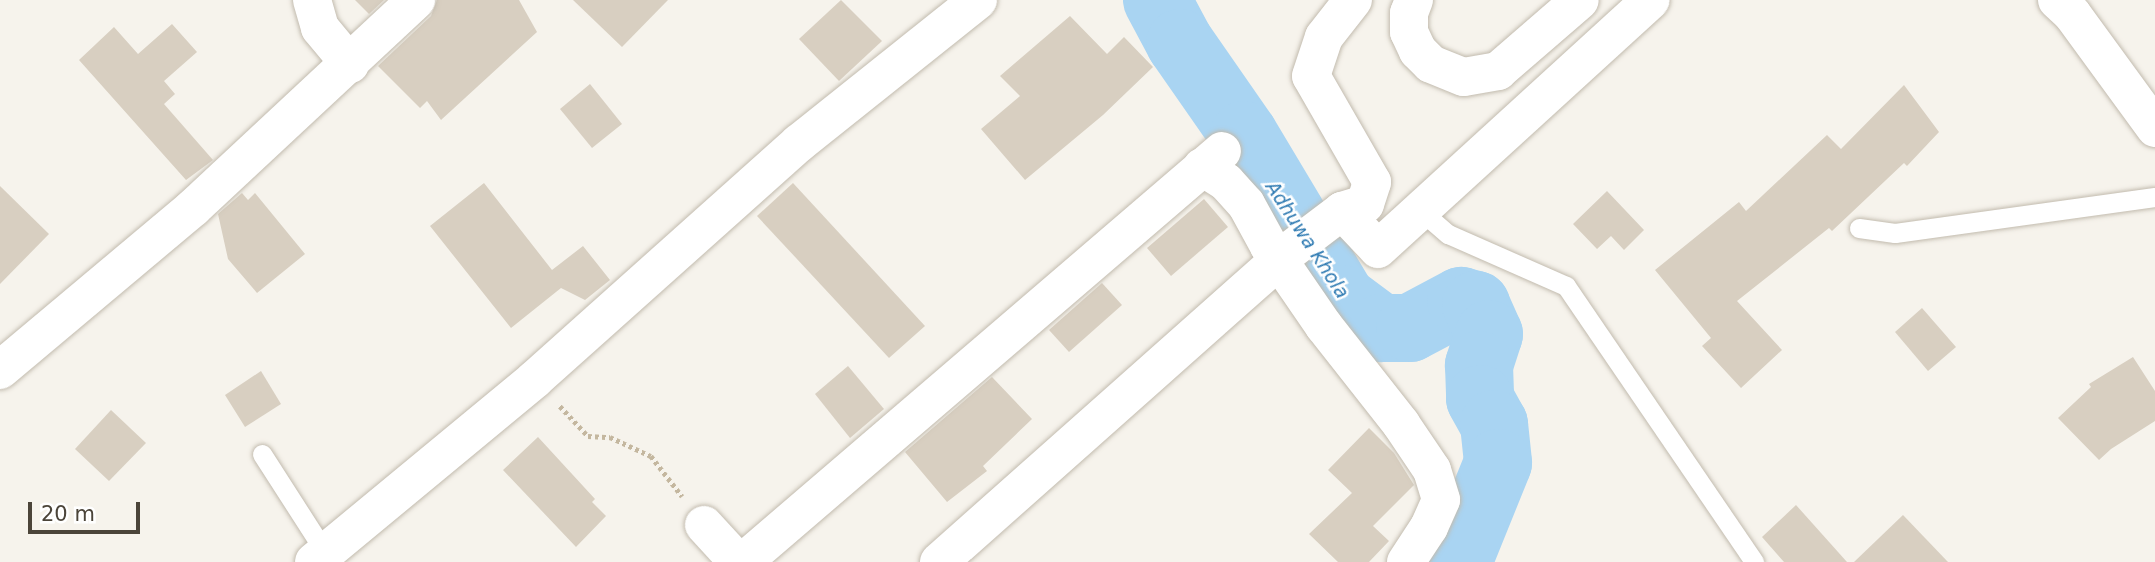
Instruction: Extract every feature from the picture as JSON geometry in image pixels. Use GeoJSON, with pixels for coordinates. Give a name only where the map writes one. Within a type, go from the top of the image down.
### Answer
{"type":"FeatureCollection","features":[{"type":"Feature","properties":{"kind":"street"},"geometry":{"type":"LineString","coordinates":[[312,0],[320,28],[350,64]]}},
{"type":"Feature","properties":{"kind":"street"},"geometry":{"type":"LineString","coordinates":[[0,370],[193,208],[416,0]]}},
{"type":"Feature","properties":{"kind":"street"},"geometry":{"type":"LineString","coordinates":[[320,557],[535,379],[799,143],[978,0]]}},
{"type":"Feature","properties":{"kind":"street"},"geometry":{"type":"LineString","coordinates":[[939,562],[1283,256],[1336,216],[1365,204],[1372,182],[1311,76],[1324,37],[1353,0]]}},
{"type":"Feature","properties":{"kind":"street"},"geometry":{"type":"LineString","coordinates":[[1414,0],[1409,13],[1409,32],[1418,51],[1431,64],[1464,77],[1498,71],[1580,0]]}},
{"type":"Feature","properties":{"kind":"street"},"geometry":{"type":"LineString","coordinates":[[1336,216],[1378,249],[1651,0]]}},
{"type":"Feature","properties":{"kind":"street"},"geometry":{"type":"LineString","coordinates":[[2056,0],[2072,14],[2155,128]]}},
{"type":"Feature","properties":{"kind":"street"},"geometry":{"type":"LineString","coordinates":[[743,562],[1212,159],[1226,183],[1246,204],[1432,470],[1441,500],[1429,527],[1406,562]]}},
{"type":"Feature","properties":{"kind":"street"},"geometry":{"type":"LineString","coordinates":[[704,525],[738,562]]}},
{"type":"Feature","properties":{"kind":"lane"},"geometry":{"type":"LineString","coordinates":[[1859,228],[1895,233],[2155,197]]}},
{"type":"Feature","properties":{"kind":"lane"},"geometry":{"type":"LineString","coordinates":[[1420,210],[1448,234],[1566,286],[1754,562]]}},
{"type":"Feature","properties":{"kind":"lane"},"geometry":{"type":"LineString","coordinates":[[262,454],[320,557]]}},
{"type":"Feature","properties":{"kind":"path"},"geometry":{"type":"LineString","coordinates":[[535,379],[589,436],[610,437],[651,456],[704,525]]}},
{"type":"Feature","properties":{"kind":"building"},"geometry":{"type":"Polygon","coordinates":[[[355,0],[384,0],[369,14],[355,0]]]}},
{"type":"Feature","properties":{"kind":"building"},"geometry":{"type":"Polygon","coordinates":[[[437,0],[519,0],[537,32],[441,120],[427,101],[420,108],[378,66],[431,16],[437,0]]]}},
{"type":"Feature","properties":{"kind":"building"},"geometry":{"type":"Polygon","coordinates":[[[573,0],[668,0],[622,47],[573,0]]]}},
{"type":"Feature","properties":{"kind":"building"},"geometry":{"type":"Polygon","coordinates":[[[841,0],[882,41],[839,81],[799,39],[841,0]]]}},
{"type":"Feature","properties":{"kind":"building"},"geometry":{"type":"Polygon","coordinates":[[[1070,16],[1107,54],[1124,37],[1153,67],[1103,115],[1025,180],[981,129],[1020,96],[1000,76],[1070,16]]]}},
{"type":"Feature","properties":{"kind":"building"},"geometry":{"type":"Polygon","coordinates":[[[172,24],[197,52],[164,81],[175,94],[164,104],[213,160],[186,180],[79,60],[114,27],[138,54],[172,24]]]}},
{"type":"Feature","properties":{"kind":"building"},"geometry":{"type":"Polygon","coordinates":[[[590,84],[622,124],[592,148],[560,109],[590,84]]]}},
{"type":"Feature","properties":{"kind":"building"},"geometry":{"type":"Polygon","coordinates":[[[1904,85],[1939,132],[1907,166],[1904,163],[1832,231],[1829,228],[1737,301],[1782,350],[1741,388],[1702,346],[1711,338],[1655,270],[1739,202],[1746,211],[1827,135],[1841,149],[1904,85]]]}},
{"type":"Feature","properties":{"kind":"building"},"geometry":{"type":"Polygon","coordinates":[[[484,183],[552,270],[583,246],[610,280],[585,300],[561,288],[511,328],[430,226],[484,183]]]}},
{"type":"Feature","properties":{"kind":"building"},"geometry":{"type":"Polygon","coordinates":[[[793,183],[925,326],[889,358],[757,216],[793,183]]]}},
{"type":"Feature","properties":{"kind":"building"},"geometry":{"type":"Polygon","coordinates":[[[0,186],[49,234],[0,284],[0,186]]]}},
{"type":"Feature","properties":{"kind":"building"},"geometry":{"type":"Polygon","coordinates":[[[1607,191],[1644,230],[1624,250],[1611,236],[1597,249],[1573,224],[1607,191]]]}},
{"type":"Feature","properties":{"kind":"building"},"geometry":{"type":"Polygon","coordinates":[[[242,193],[248,200],[255,193],[305,254],[257,293],[228,259],[218,214],[242,193]]]}},
{"type":"Feature","properties":{"kind":"building"},"geometry":{"type":"Polygon","coordinates":[[[1204,199],[1228,227],[1171,276],[1147,248],[1204,199]]]}},
{"type":"Feature","properties":{"kind":"building"},"geometry":{"type":"Polygon","coordinates":[[[1102,283],[1122,305],[1069,352],[1049,330],[1102,283]]]}},
{"type":"Feature","properties":{"kind":"building"},"geometry":{"type":"Polygon","coordinates":[[[1922,308],[1956,347],[1928,371],[1895,332],[1922,308]]]}},
{"type":"Feature","properties":{"kind":"building"},"geometry":{"type":"Polygon","coordinates":[[[2133,357],[2155,391],[2155,421],[2111,449],[2099,460],[2058,418],[2091,387],[2089,384],[2133,357]]]}},
{"type":"Feature","properties":{"kind":"building"},"geometry":{"type":"Polygon","coordinates":[[[848,366],[884,409],[850,438],[815,394],[848,366]]]}},
{"type":"Feature","properties":{"kind":"building"},"geometry":{"type":"Polygon","coordinates":[[[261,371],[281,404],[245,427],[225,395],[261,371]]]}},
{"type":"Feature","properties":{"kind":"building"},"geometry":{"type":"Polygon","coordinates":[[[992,377],[1032,419],[983,466],[987,471],[947,502],[905,452],[992,377]]]}},
{"type":"Feature","properties":{"kind":"building"},"geometry":{"type":"Polygon","coordinates":[[[111,410],[146,443],[109,481],[75,449],[111,410]]]}},
{"type":"Feature","properties":{"kind":"building"},"geometry":{"type":"Polygon","coordinates":[[[1369,428],[1394,453],[1414,485],[1373,526],[1389,541],[1369,562],[1338,562],[1309,534],[1352,493],[1328,470],[1369,428]]]}},
{"type":"Feature","properties":{"kind":"building"},"geometry":{"type":"Polygon","coordinates":[[[538,437],[595,499],[592,502],[606,516],[576,547],[503,470],[538,437]]]}},
{"type":"Feature","properties":{"kind":"building"},"geometry":{"type":"Polygon","coordinates":[[[1796,505],[1847,562],[1784,562],[1762,537],[1796,505]]]}},
{"type":"Feature","properties":{"kind":"building"},"geometry":{"type":"Polygon","coordinates":[[[1903,515],[1948,562],[1854,562],[1903,515]]]}},
{"type":"Feature","properties":{"kind":"waterway","name":"Adhuwa Khola"},"geometry":{"type":"LineString","coordinates":[[1157,0],[1180,43],[1244,135],[1342,299],[1381,328],[1410,328],[1461,301],[1476,305],[1489,334],[1479,365],[1480,399],[1494,424],[1498,463],[1458,562]]}}]}
